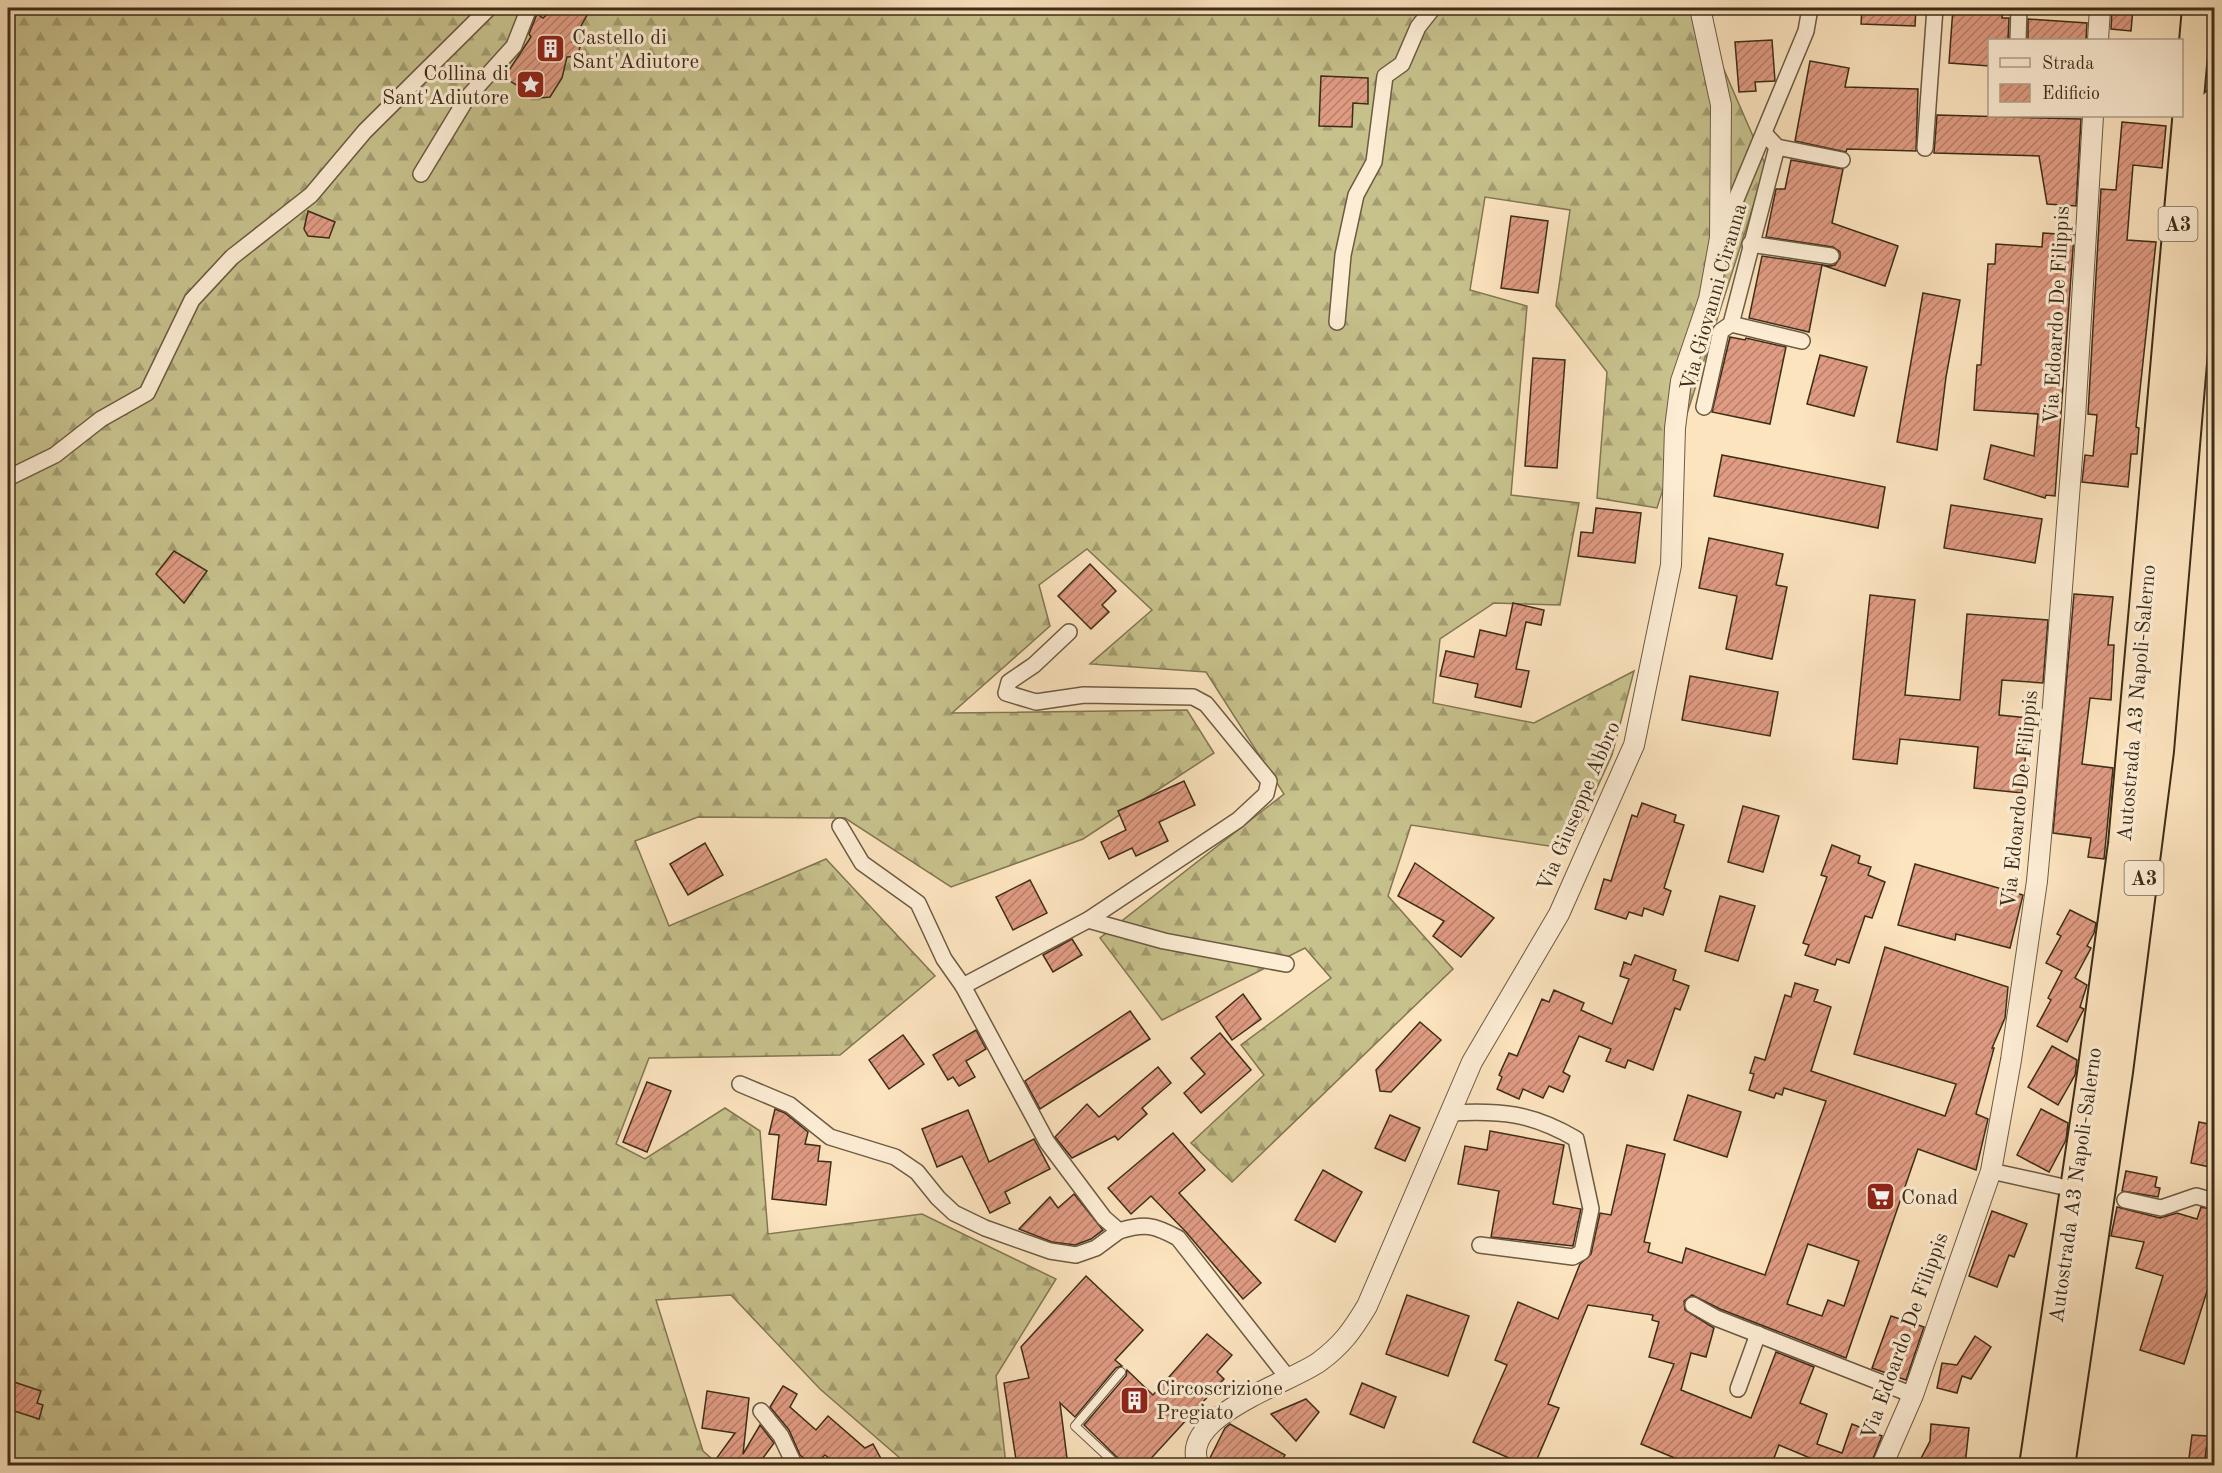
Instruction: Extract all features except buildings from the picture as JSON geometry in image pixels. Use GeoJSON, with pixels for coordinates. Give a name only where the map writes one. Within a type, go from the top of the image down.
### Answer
{"type":"FeatureCollection","features":[{"type":"Feature","properties":{"kind":"highway","name":"Autostrada A3 Napoli-Salerno"},"geometry":{"type":"LineString","coordinates":[[2034,1466],[2093,1067],[2124,833],[2197,8]]}},
{"type":"Feature","properties":{"kind":"highway","name":"Autostrada A3 Napoli-Salerno"},"geometry":{"type":"LineString","coordinates":[[2060,1466],[2118,1072],[2159,751],[2214,104]]}},
{"type":"Feature","properties":{"kind":"street"},"geometry":{"type":"LineString","coordinates":[[8,478],[55,455],[101,419],[147,393],[192,300],[232,257],[311,195],[365,131],[489,8]]}},
{"type":"Feature","properties":{"kind":"street"},"geometry":{"type":"LineString","coordinates":[[421,174],[466,98],[514,46],[529,8]]}},
{"type":"Feature","properties":{"kind":"street"},"geometry":{"type":"LineString","coordinates":[[1337,322],[1344,255],[1356,195],[1374,162],[1385,76],[1402,64],[1418,27],[1433,8]]}},
{"type":"Feature","properties":{"kind":"street","name":"Via Giuseppe Abbro"},"geometry":{"type":"LineString","coordinates":[[1198,1465],[1195,1457],[1198,1440],[1226,1411],[1316,1364],[1346,1341],[1367,1306],[1472,1062],[1558,914],[1634,745],[1671,565],[1675,428],[1681,381],[1709,299],[1720,238],[1721,105],[1700,8]]}},
{"type":"Feature","properties":{"kind":"street"},"geometry":{"type":"LineString","coordinates":[[1720,238],[1806,31],[1810,8]]}},
{"type":"Feature","properties":{"kind":"street"},"geometry":{"type":"LineString","coordinates":[[1925,148],[1935,8]]}},
{"type":"Feature","properties":{"kind":"street"},"geometry":{"type":"LineString","coordinates":[[2018,39],[2019,8]]}},
{"type":"Feature","properties":{"kind":"street"},"geometry":{"type":"LineString","coordinates":[[2098,39],[2100,8]]}},
{"type":"Feature","properties":{"kind":"street","name":"Via Edoardo De Filippis"},"geometry":{"type":"LineString","coordinates":[[1882,1466],[1912,1395],[1990,1171],[2012,1060],[2037,880],[2075,418],[2093,117]]}},
{"type":"Feature","properties":{"kind":"street"},"geometry":{"type":"LineString","coordinates":[[1764,133],[1777,147],[1842,160]]}},
{"type":"Feature","properties":{"kind":"street","name":"Via Giovanni Ciranna"},"geometry":{"type":"LineString","coordinates":[[1704,407],[1721,331],[1731,324],[1777,147]]}},
{"type":"Feature","properties":{"kind":"street"},"geometry":{"type":"LineString","coordinates":[[1750,244],[1831,256]]}},
{"type":"Feature","properties":{"kind":"street"},"geometry":{"type":"LineString","coordinates":[[1731,324],[1802,341]]}},
{"type":"Feature","properties":{"kind":"street"},"geometry":{"type":"LineString","coordinates":[[963,986],[1088,921],[1238,820],[1266,794],[1269,781],[1206,704],[1193,698],[1084,695],[1036,702],[1006,693],[1009,682],[1034,665],[1069,632]]}},
{"type":"Feature","properties":{"kind":"street"},"geometry":{"type":"LineString","coordinates":[[840,826],[862,863],[918,903],[944,959],[963,986],[1047,1142],[1104,1218],[1119,1231]]}},
{"type":"Feature","properties":{"kind":"street"},"geometry":{"type":"LineString","coordinates":[[1088,921],[1164,941],[1286,964]]}},
{"type":"Feature","properties":{"kind":"street"},"geometry":{"type":"LineString","coordinates":[[740,1084],[790,1105],[830,1137],[895,1157],[917,1172],[938,1198],[954,1212],[986,1228],[1050,1251],[1076,1255],[1096,1248],[1119,1231],[1139,1225],[1158,1227],[1178,1238],[1287,1378]]}},
{"type":"Feature","properties":{"kind":"street"},"geometry":{"type":"LineString","coordinates":[[1450,1113],[1495,1110],[1549,1123],[1576,1139],[1591,1209],[1582,1252],[1573,1257],[1480,1245]]}},
{"type":"Feature","properties":{"kind":"street"},"geometry":{"type":"LineString","coordinates":[[1990,1171],[2060,1186]]}},
{"type":"Feature","properties":{"kind":"street"},"geometry":{"type":"LineString","coordinates":[[2125,1200],[2161,1208],[2196,1196],[2214,1201]]}},
{"type":"Feature","properties":{"kind":"street"},"geometry":{"type":"LineString","coordinates":[[1693,1305],[1716,1318],[1912,1395]]}},
{"type":"Feature","properties":{"kind":"street"},"geometry":{"type":"LineString","coordinates":[[1738,1389],[1758,1334]]}},
{"type":"Feature","properties":{"kind":"street"},"geometry":{"type":"LineString","coordinates":[[761,1411],[781,1436],[795,1466]]}},
{"type":"Feature","properties":{"kind":"lane"},"geometry":{"type":"LineString","coordinates":[[1118,1466],[1074,1426],[1121,1372]]}},
{"type":"Feature","properties":{"kind":"green space"},"geometry":{"type":"Polygon","coordinates":[[[17,8],[1697,8],[1766,166],[1657,508],[1597,498],[1607,372],[1556,306],[1570,210],[1485,197],[1470,290],[1527,306],[1511,495],[1579,503],[1560,605],[1494,603],[1440,639],[1433,703],[1534,723],[1634,671],[1612,755],[1569,849],[1411,825],[1388,896],[1453,969],[1232,1182],[1191,1143],[1264,1075],[1241,1045],[1331,978],[1305,948],[1162,1020],[1100,938],[1284,794],[1206,672],[1090,664],[1152,610],[1087,549],[1039,585],[1050,626],[952,713],[1187,710],[1214,753],[1083,839],[951,887],[845,818],[698,817],[635,841],[669,926],[826,859],[935,976],[840,1055],[649,1058],[616,1144],[645,1159],[725,1108],[760,1131],[768,1234],[922,1214],[1056,1279],[996,1376],[1006,1465],[908,1465],[820,1389],[731,1295],[656,1300],[703,1451],[719,1465],[8,1465],[8,34],[17,8]]]}},
{"type":"Feature","properties":{"kind":"place","name":"Castello di Sant'Adiutore"},"geometry":{"type":"Point","coordinates":[551,49]}},
{"type":"Feature","properties":{"kind":"place","name":"Collina di Sant'Adiutore"},"geometry":{"type":"Point","coordinates":[530,85]}},
{"type":"Feature","properties":{"kind":"place","name":"Conad"},"geometry":{"type":"Point","coordinates":[1880,1197]}},
{"type":"Feature","properties":{"kind":"place","name":"Circoscrizione Pregiato"},"geometry":{"type":"Point","coordinates":[1135,1400]}}]}
